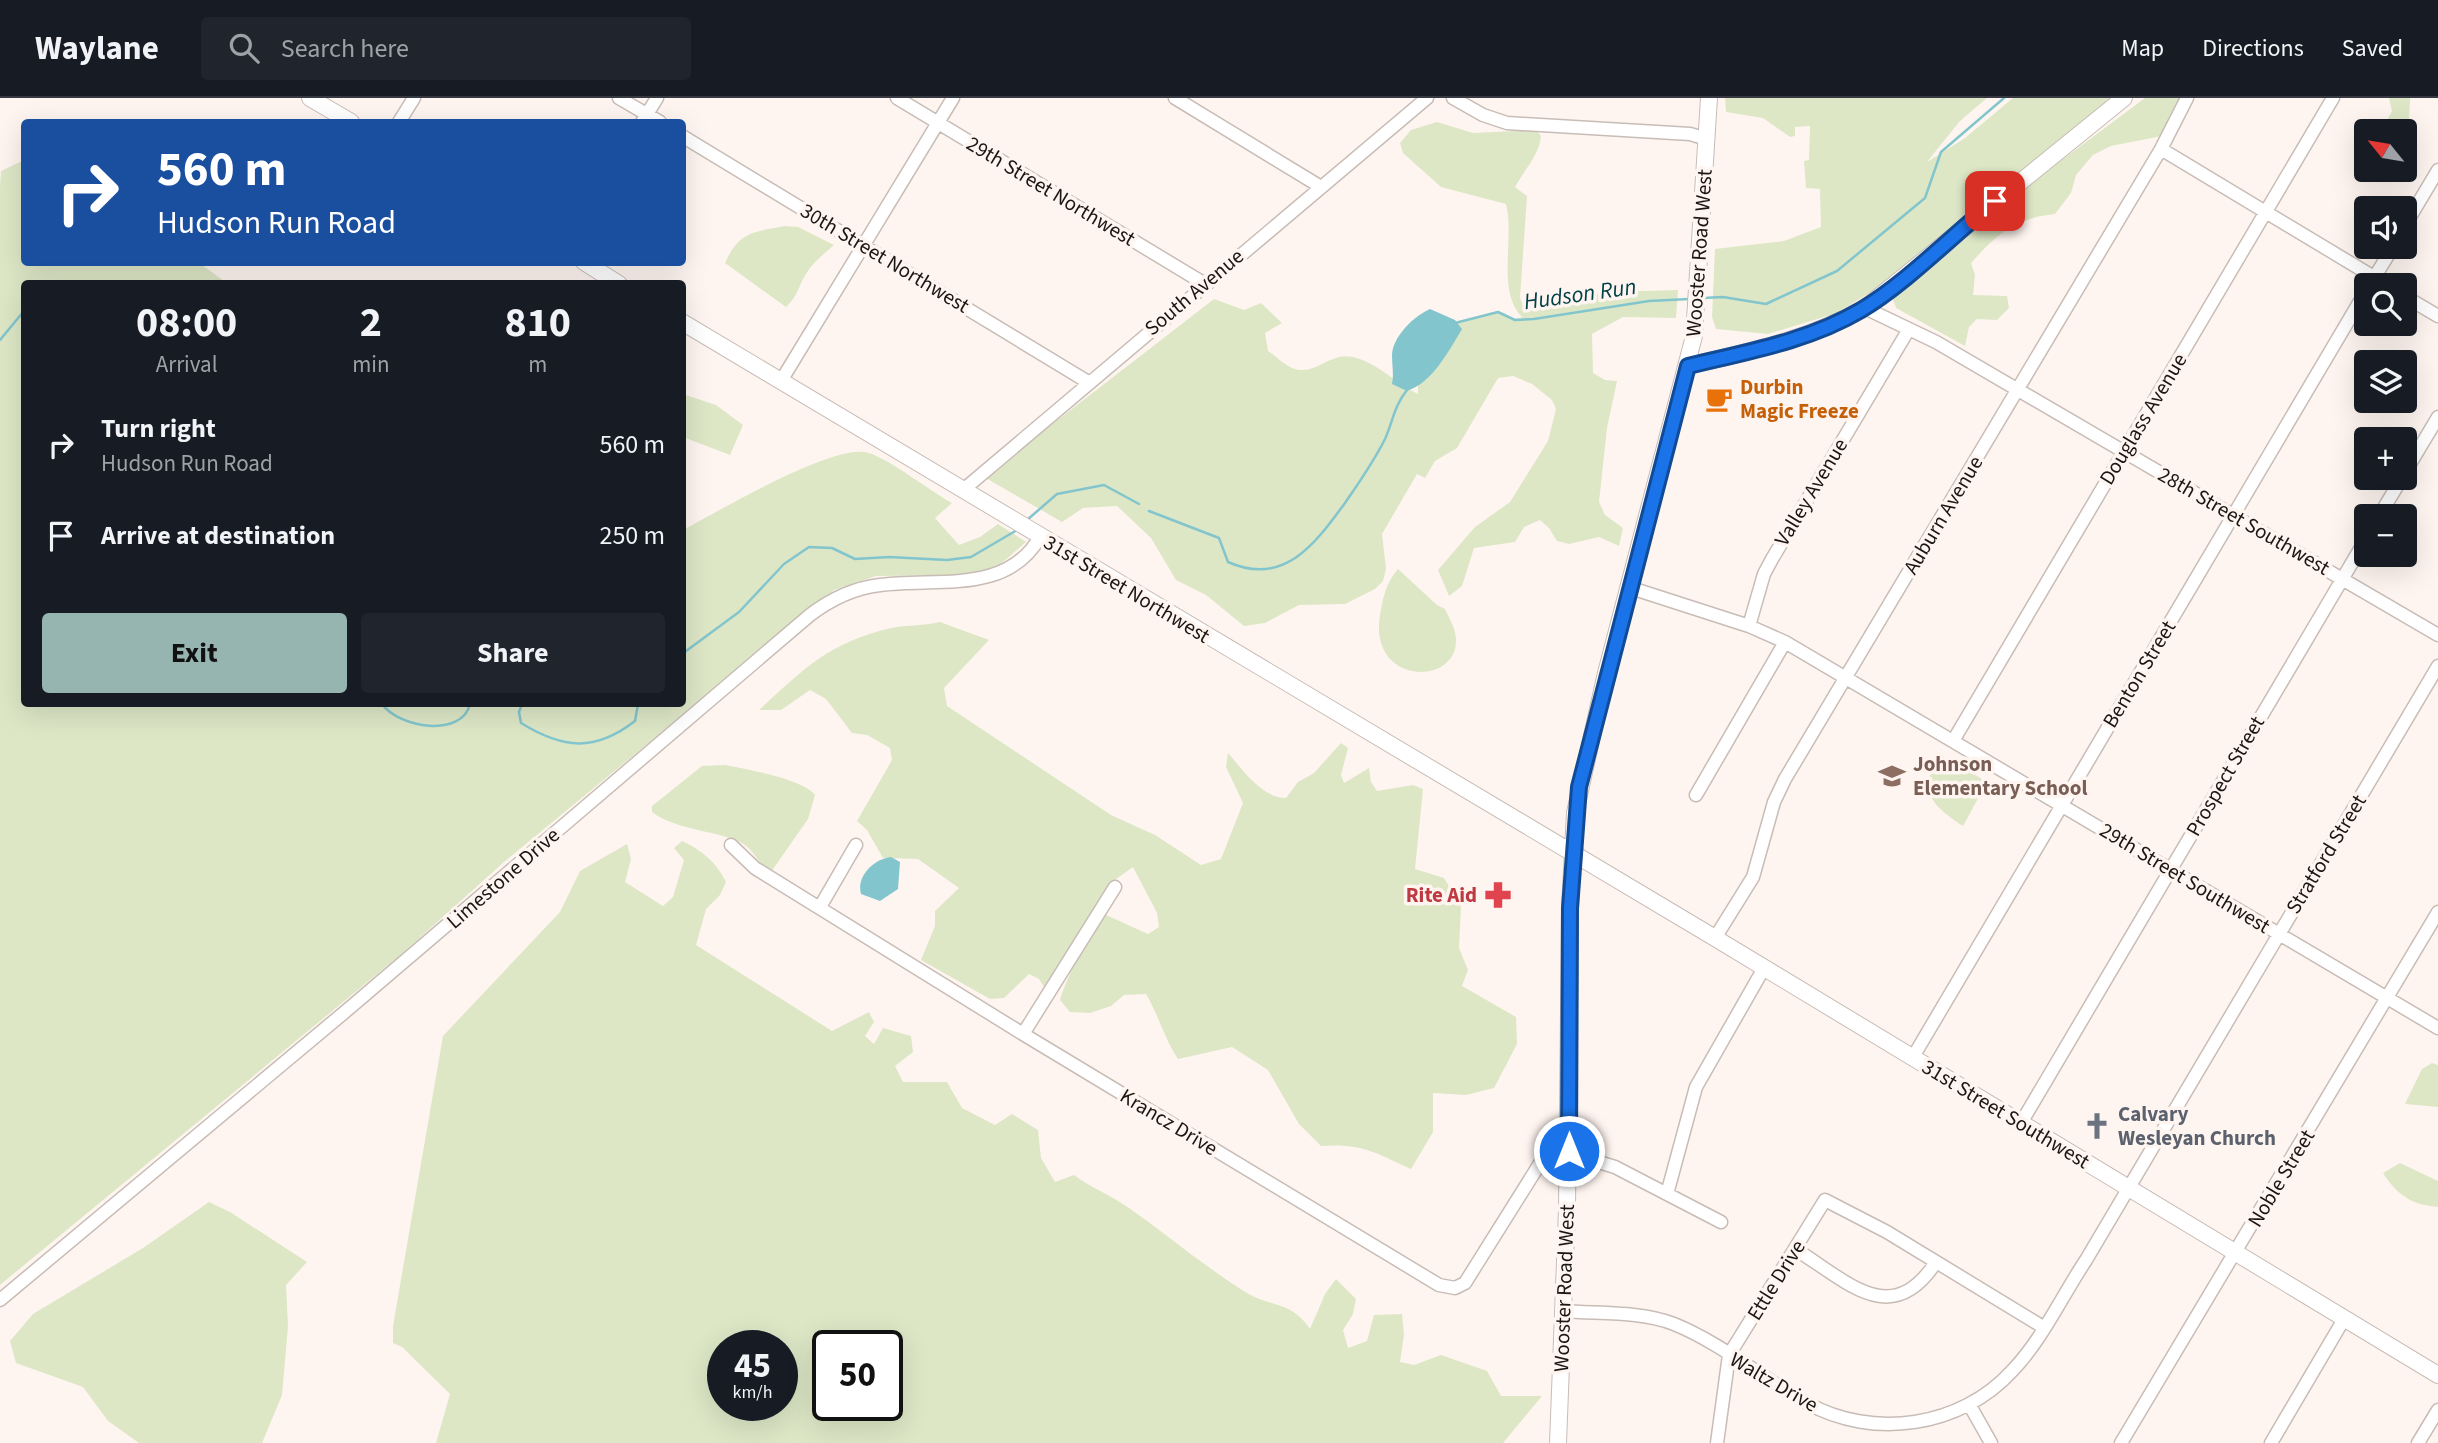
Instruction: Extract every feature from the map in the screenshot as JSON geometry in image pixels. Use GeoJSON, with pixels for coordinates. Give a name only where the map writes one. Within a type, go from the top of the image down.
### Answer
{"type":"FeatureCollection","features":[{"type":"Feature","properties":{"kind":"main road"},"geometry":{"type":"LineString","coordinates":[[310,98],[346,119]]}},
{"type":"Feature","properties":{"kind":"main road","name":"Wooster Road West"},"geometry":{"type":"LineString","coordinates":[[1558,1443],[1569,1151],[1573,853],[1579,787],[1628,587],[1688,366],[1696,316],[1709,98]]}},
{"type":"Feature","properties":{"kind":"main road"},"geometry":{"type":"LineString","coordinates":[[1688,366],[1801,336],[1865,308],[2124,98]]}},
{"type":"Feature","properties":{"kind":"main road"},"geometry":{"type":"LineString","coordinates":[[590,266],[613,280]]}},
{"type":"Feature","properties":{"kind":"main road","name":"31st Street Northwest"},"geometry":{"type":"LineString","coordinates":[[686,323],[1573,853]]}},
{"type":"Feature","properties":{"kind":"main road","name":"31st Street Southwest"},"geometry":{"type":"LineString","coordinates":[[1573,853],[2438,1375]]}},
{"type":"Feature","properties":{"kind":"street"},"geometry":{"type":"LineString","coordinates":[[401,119],[414,98]]}},
{"type":"Feature","properties":{"kind":"street"},"geometry":{"type":"LineString","coordinates":[[619,98],[645,119],[657,98]]}},
{"type":"Feature","properties":{"kind":"street","name":"29th Street Northwest"},"geometry":{"type":"LineString","coordinates":[[897,98],[1205,284]]}},
{"type":"Feature","properties":{"kind":"street"},"geometry":{"type":"LineString","coordinates":[[782,381],[953,98]]}},
{"type":"Feature","properties":{"kind":"street"},"geometry":{"type":"LineString","coordinates":[[1175,98],[1321,187]]}},
{"type":"Feature","properties":{"kind":"street"},"geometry":{"type":"LineString","coordinates":[[1196,111],[1204,98]]}},
{"type":"Feature","properties":{"kind":"street","name":"South Avenue"},"geometry":{"type":"LineString","coordinates":[[963,490],[1087,382],[1427,98]]}},
{"type":"Feature","properties":{"kind":"street"},"geometry":{"type":"LineString","coordinates":[[1453,98],[1483,115],[1507,123],[1690,134],[1707,139]]}},
{"type":"Feature","properties":{"kind":"street","name":"Auburn Avenue"},"geometry":{"type":"LineString","coordinates":[[1715,938],[1753,877],[1777,794],[2161,149],[2188,98]]}},
{"type":"Feature","properties":{"kind":"street","name":"Douglass Avenue"},"geometry":{"type":"LineString","coordinates":[[1953,741],[2333,98]]}},
{"type":"Feature","properties":{"kind":"street","name":"30th Street Northwest"},"geometry":{"type":"LineString","coordinates":[[686,138],[1087,382]]}},
{"type":"Feature","properties":{"kind":"street"},"geometry":{"type":"LineString","coordinates":[[2161,149],[2359,273]]}},
{"type":"Feature","properties":{"kind":"street"},"geometry":{"type":"LineString","coordinates":[[2417,205],[2438,170]]}},
{"type":"Feature","properties":{"kind":"street"},"geometry":{"type":"LineString","coordinates":[[2417,304],[2438,316]]}},
{"type":"Feature","properties":{"kind":"street","name":"28th Street Southwest"},"geometry":{"type":"LineString","coordinates":[[1865,308],[2018,389],[2438,635]]}},
{"type":"Feature","properties":{"kind":"street","name":"Benton Street"},"geometry":{"type":"LineString","coordinates":[[1913,1057],[2354,311]]}},
{"type":"Feature","properties":{"kind":"street","name":"Valley Avenue"},"geometry":{"type":"LineString","coordinates":[[1749,626],[1764,574],[1772,559],[1909,329]]}},
{"type":"Feature","properties":{"kind":"street"},"geometry":{"type":"LineString","coordinates":[[2417,452],[2438,417]]}},
{"type":"Feature","properties":{"kind":"street","name":"Limestone Drive"},"geometry":{"type":"LineString","coordinates":[[0,1300],[337,1020],[818,609],[843,595],[876,585],[967,582],[989,577],[1017,561],[1027,528]]}},
{"type":"Feature","properties":{"kind":"street","name":"Prospect Street"},"geometry":{"type":"LineString","coordinates":[[2021,1123],[2354,559]]}},
{"type":"Feature","properties":{"kind":"street","name":"29th Street Southwest"},"geometry":{"type":"LineString","coordinates":[[1628,587],[1749,626],[1785,642],[2438,1028]]}},
{"type":"Feature","properties":{"kind":"street"},"geometry":{"type":"LineString","coordinates":[[1696,795],[1785,642]]}},
{"type":"Feature","properties":{"kind":"street","name":"Stratford Street"},"geometry":{"type":"LineString","coordinates":[[2128,1188],[2438,666]]}},
{"type":"Feature","properties":{"kind":"street","name":"Krancz Drive"},"geometry":{"type":"LineString","coordinates":[[731,845],[755,868],[1023,1034],[1447,1288],[1461,1287],[1473,1273],[1545,1157],[1559,1150],[1569,1151]]}},
{"type":"Feature","properties":{"kind":"street"},"geometry":{"type":"LineString","coordinates":[[820,907],[856,845]]}},
{"type":"Feature","properties":{"kind":"street"},"geometry":{"type":"LineString","coordinates":[[1023,1034],[1115,887]]}},
{"type":"Feature","properties":{"kind":"street","name":"Noble Street"},"geometry":{"type":"LineString","coordinates":[[2121,1443],[2438,912]]}},
{"type":"Feature","properties":{"kind":"street"},"geometry":{"type":"LineString","coordinates":[[1667,1194],[1696,1087],[1764,968]]}},
{"type":"Feature","properties":{"kind":"street"},"geometry":{"type":"LineString","coordinates":[[1569,1151],[1615,1167],[1721,1222]]}},
{"type":"Feature","properties":{"kind":"street","name":"Waltz Drive"},"geometry":{"type":"LineString","coordinates":[[1563,1311],[1666,1321],[1729,1355],[1807,1404],[1856,1421],[1908,1423],[1950,1413],[1969,1404],[2013,1370],[2043,1327],[2128,1188]]}},
{"type":"Feature","properties":{"kind":"street","name":"Ettle Drive"},"geometry":{"type":"LineString","coordinates":[[1717,1443],[1729,1355],[1825,1200],[1936,1262]]}},
{"type":"Feature","properties":{"kind":"street"},"geometry":{"type":"LineString","coordinates":[[1795,1249],[1864,1291],[1889,1298],[1906,1295],[1920,1285],[1936,1262],[2043,1327]]}},
{"type":"Feature","properties":{"kind":"street"},"geometry":{"type":"LineString","coordinates":[[2271,1443],[2344,1319]]}},
{"type":"Feature","properties":{"kind":"street"},"geometry":{"type":"LineString","coordinates":[[1969,1404],[1991,1443]]}},
{"type":"Feature","properties":{"kind":"street"},"geometry":{"type":"LineString","coordinates":[[2418,1443],[2438,1410]]}},
{"type":"Feature","properties":{"kind":"green space"},"geometry":{"type":"Polygon","coordinates":[[[1725,98],[1987,98],[1960,121],[1927,162],[1965,138],[2013,98],[2114,98],[1882,285],[1837,313],[1768,334],[1716,329],[1712,317],[1715,249],[1784,241],[1821,227],[1820,189],[1806,188],[1804,161],[1809,160],[1810,126],[1795,127],[1795,136],[1790,137],[1763,118],[1726,112],[1725,98]]]}},
{"type":"Feature","properties":{"kind":"green space"},"geometry":{"type":"Polygon","coordinates":[[[2145,98],[2179,98],[2162,136],[2111,146],[2093,155],[2076,175],[2071,193],[2055,214],[2029,219],[2008,229],[1971,263],[1975,275],[1973,295],[2007,296],[2009,308],[1997,320],[1977,319],[1969,327],[1965,346],[1896,308],[1893,299],[2015,195],[2145,98]]]}},
{"type":"Feature","properties":{"kind":"green space"},"geometry":{"type":"Polygon","coordinates":[[[2389,98],[2410,98],[2409,119],[2388,119],[2392,111],[2389,98]]]}},
{"type":"Feature","properties":{"kind":"green space"},"geometry":{"type":"Polygon","coordinates":[[[1437,122],[1473,133],[1536,130],[1541,136],[1534,156],[1515,187],[1527,196],[1520,298],[1524,308],[1539,309],[1607,292],[1678,290],[1676,318],[1623,317],[1592,334],[1593,373],[1605,380],[1617,381],[1607,428],[1599,502],[1605,515],[1623,528],[1619,546],[1599,537],[1569,544],[1557,541],[1540,520],[1524,527],[1515,542],[1474,548],[1462,586],[1449,596],[1438,570],[1475,527],[1510,502],[1548,441],[1556,409],[1552,400],[1532,384],[1513,376],[1498,378],[1457,448],[1435,461],[1425,478],[1417,474],[1382,534],[1386,569],[1383,581],[1375,589],[1345,604],[1299,605],[1265,623],[1244,626],[1206,595],[1176,580],[1151,538],[1117,506],[1083,508],[1062,522],[984,477],[1214,299],[1244,310],[1261,303],[1282,323],[1265,333],[1268,351],[1292,368],[1310,369],[1344,356],[1352,357],[1370,363],[1418,394],[1418,379],[1451,324],[1498,312],[1515,319],[1522,317],[1514,306],[1508,279],[1506,204],[1441,187],[1403,153],[1400,143],[1411,130],[1437,122]]]}},
{"type":"Feature","properties":{"kind":"green space"},"geometry":{"type":"Polygon","coordinates":[[[21,161],[21,266],[203,266],[223,280],[21,280],[21,707],[686,707],[686,528],[776,480],[831,457],[853,452],[869,453],[878,457],[952,503],[935,518],[959,545],[980,537],[998,524],[1026,542],[996,568],[974,575],[876,576],[834,590],[504,862],[405,951],[0,1285],[0,186],[1,171],[21,161]]]}},
{"type":"Feature","properties":{"kind":"green space"},"geometry":{"type":"Polygon","coordinates":[[[785,226],[798,227],[834,245],[809,270],[786,307],[725,263],[741,239],[755,232],[785,226]]]}},
{"type":"Feature","properties":{"kind":"green space"},"geometry":{"type":"Polygon","coordinates":[[[686,395],[716,405],[743,425],[730,455],[686,438],[686,395]]]}},
{"type":"Feature","properties":{"kind":"green space"},"geometry":{"type":"Polygon","coordinates":[[[1398,569],[1437,605],[1445,609],[1452,624],[1456,640],[1453,655],[1443,666],[1429,671],[1414,671],[1399,666],[1387,655],[1380,638],[1380,615],[1384,596],[1398,569]]]}},
{"type":"Feature","properties":{"kind":"green space"},"geometry":{"type":"Polygon","coordinates":[[[940,622],[989,640],[944,688],[947,706],[1111,815],[1155,835],[1201,865],[1221,859],[1243,803],[1226,767],[1228,753],[1254,782],[1277,797],[1286,798],[1298,782],[1314,773],[1341,743],[1348,748],[1341,775],[1344,783],[1369,768],[1371,782],[1377,791],[1413,785],[1423,789],[1415,869],[1444,878],[1461,906],[1459,948],[1468,970],[1462,986],[1516,1017],[1517,1044],[1494,1088],[1466,1095],[1433,1093],[1433,1132],[1411,1169],[1358,1148],[1321,1146],[1299,1124],[1268,1070],[1232,1047],[1178,1059],[1146,994],[1124,995],[1111,1006],[1090,1013],[1070,1012],[1060,1000],[1063,991],[1079,956],[1104,914],[1148,934],[1159,927],[1157,913],[1133,867],[1112,882],[1048,993],[1039,979],[1029,974],[1004,998],[990,999],[921,960],[935,926],[935,911],[959,888],[918,859],[883,858],[867,830],[857,821],[892,760],[890,748],[867,735],[852,733],[826,699],[810,690],[781,710],[759,710],[804,670],[850,641],[891,628],[940,622]]]}},
{"type":"Feature","properties":{"kind":"green space"},"geometry":{"type":"Polygon","coordinates":[[[1940,754],[1987,782],[1963,826],[1943,811],[1931,796],[1929,778],[1940,754]]]}},
{"type":"Feature","properties":{"kind":"green space"},"geometry":{"type":"Polygon","coordinates":[[[725,765],[799,784],[815,795],[808,819],[771,872],[740,842],[672,823],[652,812],[652,806],[702,766],[725,765]]]}},
{"type":"Feature","properties":{"kind":"green space"},"geometry":{"type":"Polygon","coordinates":[[[682,841],[708,857],[726,882],[720,895],[706,909],[696,945],[832,1031],[869,1012],[874,1022],[865,1036],[874,1044],[883,1028],[911,1036],[913,1052],[895,1066],[903,1082],[947,1082],[962,1108],[995,1125],[1012,1114],[1038,1130],[1041,1158],[1055,1182],[1074,1175],[1129,1208],[1247,1293],[1289,1309],[1310,1329],[1325,1294],[1336,1279],[1356,1299],[1353,1314],[1343,1330],[1348,1348],[1367,1341],[1374,1315],[1402,1314],[1404,1335],[1400,1362],[1414,1365],[1441,1355],[1487,1371],[1501,1396],[1542,1396],[1503,1443],[436,1443],[450,1394],[402,1347],[393,1343],[393,1326],[443,1036],[560,912],[580,871],[627,844],[631,859],[625,882],[663,906],[673,897],[684,860],[674,848],[682,841]]]}},
{"type":"Feature","properties":{"kind":"green space"},"geometry":{"type":"Polygon","coordinates":[[[2432,1063],[2438,1065],[2438,1107],[2405,1104],[2422,1069],[2432,1063]]]}},
{"type":"Feature","properties":{"kind":"green space"},"geometry":{"type":"Polygon","coordinates":[[[2400,1163],[2438,1181],[2438,1207],[2406,1198],[2394,1187],[2383,1173],[2400,1163]]]}},
{"type":"Feature","properties":{"kind":"green space"},"geometry":{"type":"Polygon","coordinates":[[[209,1202],[230,1212],[307,1262],[286,1285],[288,1326],[282,1395],[262,1443],[139,1443],[108,1421],[83,1387],[16,1363],[10,1341],[33,1314],[143,1248],[209,1202]]]}},
{"type":"Feature","properties":{"kind":"water"},"geometry":{"type":"Polygon","coordinates":[[[1430,309],[1455,320],[1462,329],[1425,381],[1407,391],[1392,384],[1393,348],[1405,328],[1417,316],[1430,309]]]}},
{"type":"Feature","properties":{"kind":"water"},"geometry":{"type":"Polygon","coordinates":[[[891,857],[900,862],[898,889],[880,901],[861,894],[861,881],[868,870],[878,861],[891,857]]]}},
{"type":"Feature","properties":{"kind":"waterway","name":"Hudson Run"},"geometry":{"type":"LineString","coordinates":[[1703,298],[1723,297],[1766,304],[1837,271],[1925,198],[1941,152],[2004,98]]}},
{"type":"Feature","properties":{"kind":"waterway","name":"Hudson Run"},"geometry":{"type":"LineString","coordinates":[[1455,323],[1498,312],[1515,320],[1534,319],[1649,301],[1689,299]]}},
{"type":"Feature","properties":{"kind":"waterway","name":"Hudson Run"},"geometry":{"type":"LineString","coordinates":[[0,340],[21,315]]}},
{"type":"Feature","properties":{"kind":"waterway","name":"Hudson Run"},"geometry":{"type":"LineString","coordinates":[[1149,511],[1219,538],[1228,562],[1248,568],[1266,569],[1282,565],[1310,546],[1345,503],[1380,448],[1396,408],[1407,390]]}},
{"type":"Feature","properties":{"kind":"waterway","name":"Hudson Run"},"geometry":{"type":"LineString","coordinates":[[1027,520],[1057,494],[1104,485],[1139,504]]}},
{"type":"Feature","properties":{"kind":"waterway","name":"Hudson Run"},"geometry":{"type":"LineString","coordinates":[[686,651],[739,612],[784,564],[809,547],[832,548],[855,559],[889,557],[947,560],[971,557],[1017,530]]}},
{"type":"Feature","properties":{"kind":"waterway","name":"Hudson Run"},"geometry":{"type":"LineString","coordinates":[[385,707],[402,719],[429,726],[455,722],[465,715],[469,707]]}},
{"type":"Feature","properties":{"kind":"waterway","name":"Hudson Run"},"geometry":{"type":"LineString","coordinates":[[521,707],[521,723],[551,738],[579,743],[606,738],[620,731],[635,721],[637,707]]}},
{"type":"Feature","properties":{"kind":"place","name":"Durbin Magic Freeze"},"geometry":{"type":"Point","coordinates":[1719,399]}},
{"type":"Feature","properties":{"kind":"place","name":"Johnson Elementary School"},"geometry":{"type":"Point","coordinates":[1892,776]}},
{"type":"Feature","properties":{"kind":"place","name":"Rite Aid"},"geometry":{"type":"Point","coordinates":[1498,895]}},
{"type":"Feature","properties":{"kind":"place","name":"Calvary Wesleyan Church"},"geometry":{"type":"Point","coordinates":[2097,1126]}},
{"type":"Feature","properties":{"kind":"route"},"geometry":{"type":"LineString","coordinates":[[1569,1151],[1570,908],[1575,813],[1612,647],[1688,366],[1762,348],[1853,315],[1893,286],[1995,201]]}}]}
